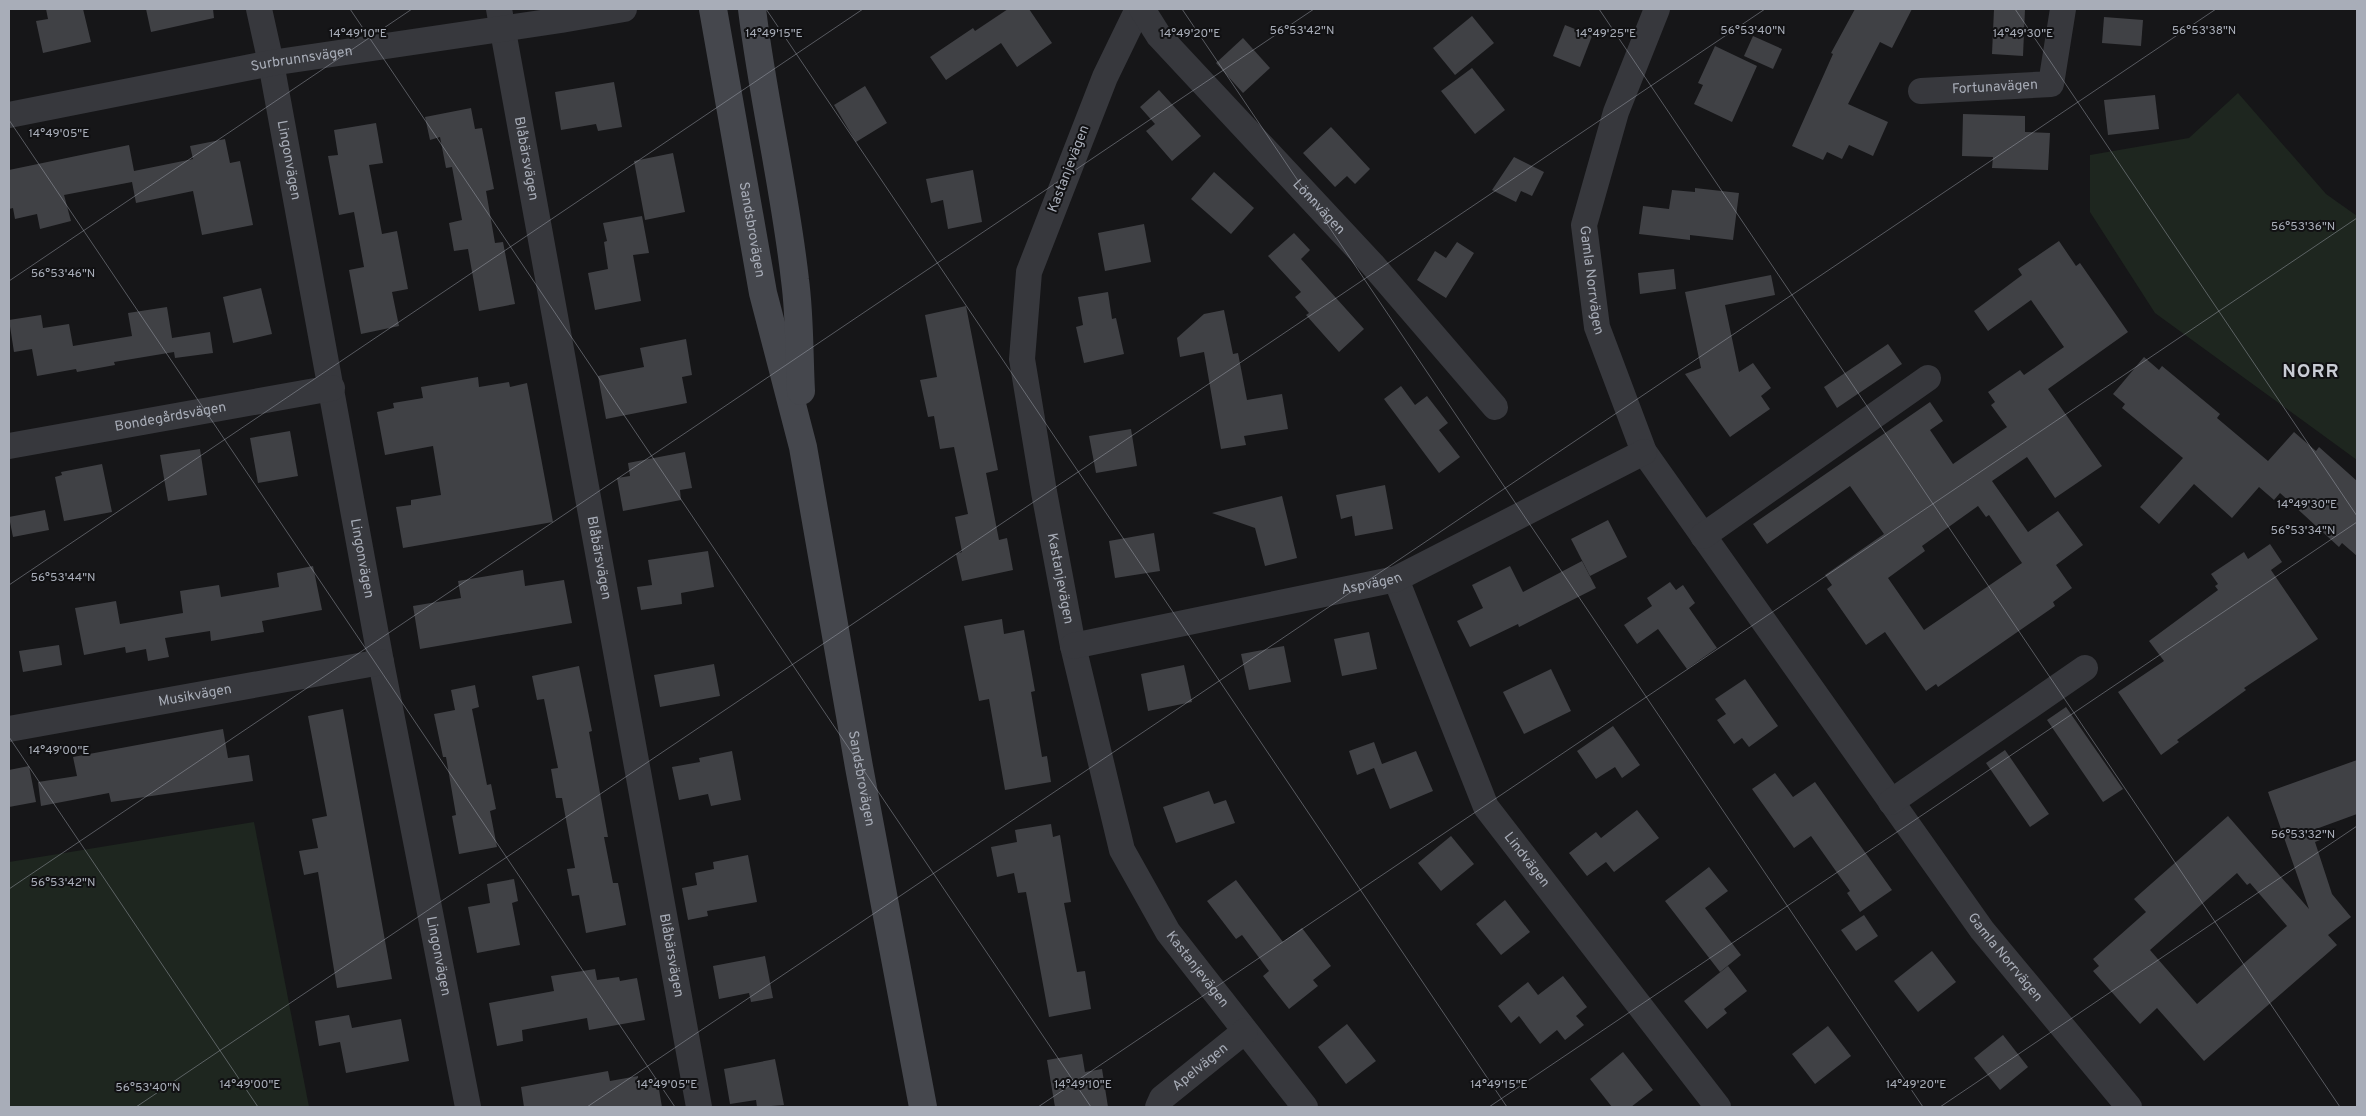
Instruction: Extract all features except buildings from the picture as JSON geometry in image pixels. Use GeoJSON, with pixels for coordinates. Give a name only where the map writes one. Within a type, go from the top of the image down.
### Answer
{"type":"FeatureCollection","features":[{"type":"Feature","properties":{"kind":"main road","name":"Sandsbrovägen"},"geometry":{"type":"LineString","coordinates":[[713,9],[764,293],[803,448],[859,767],[923,1107]]}},
{"type":"Feature","properties":{"kind":"main road","name":"Sandsbrovägen"},"geometry":{"type":"LineString","coordinates":[[752,9],[759,64],[796,282],[803,448]]}},
{"type":"Feature","properties":{"kind":"street","name":"Lingonvägen"},"geometry":{"type":"LineString","coordinates":[[259,9],[272,63],[381,662],[468,1107]]}},
{"type":"Feature","properties":{"kind":"street","name":"Surbrunnsvägen"},"geometry":{"type":"LineString","coordinates":[[9,115],[500,19],[624,9]]}},
{"type":"Feature","properties":{"kind":"street","name":"Lönnvägen"},"geometry":{"type":"LineString","coordinates":[[1140,9],[1159,36],[1372,264],[1495,407]]}},
{"type":"Feature","properties":{"kind":"street","name":"Kastanjevägen"},"geometry":{"type":"LineString","coordinates":[[1140,9],[1105,77],[1029,272],[1022,359],[1044,492],[1073,646],[1122,850],[1168,932],[1305,1107]]}},
{"type":"Feature","properties":{"kind":"street","name":"Gamla Norrvägen"},"geometry":{"type":"LineString","coordinates":[[1658,9],[1616,112],[1584,225],[1597,326],[1644,452],[1982,930],[2129,1107]]}},
{"type":"Feature","properties":{"kind":"street","name":"Fortunavägen"},"geometry":{"type":"LineString","coordinates":[[1921,91],[2051,84],[2063,9]]}},
{"type":"Feature","properties":{"kind":"street","name":"Blåbärsvägen"},"geometry":{"type":"LineString","coordinates":[[500,19],[700,1107]]}},
{"type":"Feature","properties":{"kind":"street"},"geometry":{"type":"LineString","coordinates":[[1703,536],[1928,378]]}},
{"type":"Feature","properties":{"kind":"street","name":"Bondegårdsvägen"},"geometry":{"type":"LineString","coordinates":[[9,446],[332,388]]}},
{"type":"Feature","properties":{"kind":"street","name":"Aspvägen"},"geometry":{"type":"LineString","coordinates":[[1073,646],[1396,579],[1644,452]]}},
{"type":"Feature","properties":{"kind":"street","name":"Lindvägen"},"geometry":{"type":"LineString","coordinates":[[1396,579],[1486,806],[1718,1107]]}},
{"type":"Feature","properties":{"kind":"street","name":"Musikvägen"},"geometry":{"type":"LineString","coordinates":[[9,729],[381,662]]}},
{"type":"Feature","properties":{"kind":"street"},"geometry":{"type":"LineString","coordinates":[[1891,802],[2085,668]]}},
{"type":"Feature","properties":{"kind":"street","name":"Apelvägen"},"geometry":{"type":"LineString","coordinates":[[1158,1107],[1162,1098],[1245,1031]]}},
{"type":"Feature","properties":{"kind":"shaded area"},"geometry":{"type":"Polygon","coordinates":[[[2238,93],[2326,194],[2357,216],[2357,460],[2155,313],[2090,212],[2090,155],[2189,138],[2238,93]]]}},
{"type":"Feature","properties":{"kind":"shaded area"},"geometry":{"type":"Polygon","coordinates":[[[254,822],[309,1107],[9,1107],[9,862],[254,822]]]}},
{"type":"Feature","properties":{"kind":"district","name":"NORR"},"geometry":{"type":"Point","coordinates":[2311,372]}}]}
